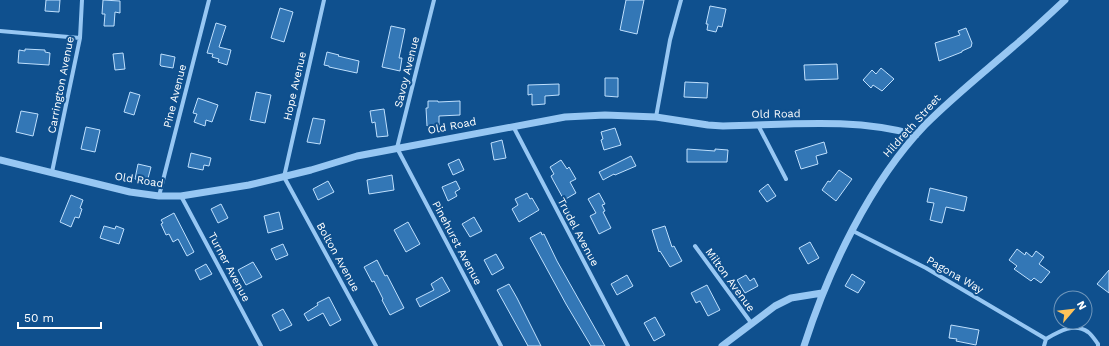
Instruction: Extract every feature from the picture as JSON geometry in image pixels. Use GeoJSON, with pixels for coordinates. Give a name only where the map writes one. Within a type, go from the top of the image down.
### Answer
{"type":"FeatureCollection","features":[{"type":"Feature","properties":{"kind":"street","name":"Carrington Avenue"},"geometry":{"type":"LineString","coordinates":[[52,172],[80,38],[82,0]]}},
{"type":"Feature","properties":{"kind":"street","name":"Pine Avenue"},"geometry":{"type":"LineString","coordinates":[[159,196],[209,0]]}},
{"type":"Feature","properties":{"kind":"street","name":"Hope Avenue"},"geometry":{"type":"LineString","coordinates":[[284,177],[324,0]]}},
{"type":"Feature","properties":{"kind":"street","name":"Savoy Avenue"},"geometry":{"type":"LineString","coordinates":[[398,148],[434,0]]}},
{"type":"Feature","properties":{"kind":"street"},"geometry":{"type":"LineString","coordinates":[[656,117],[670,40],[681,0]]}},
{"type":"Feature","properties":{"kind":"street","name":"Hildreth Street"},"geometry":{"type":"LineString","coordinates":[[804,346],[822,293],[857,221],[891,166],[916,136],[955,95],[1014,46],[1065,0]]}},
{"type":"Feature","properties":{"kind":"street"},"geometry":{"type":"LineString","coordinates":[[0,31],[80,38]]}},
{"type":"Feature","properties":{"kind":"street","name":"Old Road"},"geometry":{"type":"LineString","coordinates":[[0,160],[130,192],[159,196],[181,196],[249,185],[284,177],[358,156],[566,116],[605,115],[656,117],[708,125],[862,125],[900,131],[916,136]]}},
{"type":"Feature","properties":{"kind":"street"},"geometry":{"type":"LineString","coordinates":[[758,125],[786,179]]}},
{"type":"Feature","properties":{"kind":"street","name":"Trudel Avenue"},"geometry":{"type":"LineString","coordinates":[[512,126],[628,346]]}},
{"type":"Feature","properties":{"kind":"street","name":"Pinehurst Avenue"},"geometry":{"type":"LineString","coordinates":[[398,148],[501,346]]}},
{"type":"Feature","properties":{"kind":"street","name":"Bolton Avenue"},"geometry":{"type":"LineString","coordinates":[[284,177],[376,346]]}},
{"type":"Feature","properties":{"kind":"street","name":"Turner Avenue"},"geometry":{"type":"LineString","coordinates":[[181,196],[261,346]]}},
{"type":"Feature","properties":{"kind":"street","name":"Pagona Way"},"geometry":{"type":"LineString","coordinates":[[852,231],[926,268],[1046,339]]}},
{"type":"Feature","properties":{"kind":"street","name":"Milton Avenue"},"geometry":{"type":"LineString","coordinates":[[694,246],[752,324]]}},
{"type":"Feature","properties":{"kind":"street"},"geometry":{"type":"LineString","coordinates":[[722,346],[775,306],[791,298],[822,293]]}},
{"type":"Feature","properties":{"kind":"street"},"geometry":{"type":"LineString","coordinates":[[1044,346],[1046,339],[1066,328],[1086,331],[1092,336],[1098,346]]}},
{"type":"Feature","properties":{"kind":"building"},"geometry":{"type":"Polygon","coordinates":[[[46,0],[60,0],[59,12],[45,11],[46,0]]]}},
{"type":"Feature","properties":{"kind":"building"},"geometry":{"type":"Polygon","coordinates":[[[103,0],[120,1],[120,13],[115,12],[114,26],[104,26],[105,14],[102,14],[103,0]]]}},
{"type":"Feature","properties":{"kind":"building"},"geometry":{"type":"Polygon","coordinates":[[[626,0],[644,0],[637,34],[620,30],[626,0]]]}},
{"type":"Feature","properties":{"kind":"building"},"geometry":{"type":"Polygon","coordinates":[[[710,6],[726,9],[722,27],[718,26],[716,32],[707,30],[708,24],[706,24],[710,6]]]}},
{"type":"Feature","properties":{"kind":"building"},"geometry":{"type":"Polygon","coordinates":[[[280,8],[293,12],[284,42],[271,38],[280,8]]]}},
{"type":"Feature","properties":{"kind":"building"},"geometry":{"type":"Polygon","coordinates":[[[216,23],[226,26],[219,47],[231,50],[227,65],[218,62],[219,59],[212,57],[213,54],[207,53],[216,23]]]}},
{"type":"Feature","properties":{"kind":"building"},"geometry":{"type":"Polygon","coordinates":[[[391,26],[405,29],[399,58],[402,58],[400,71],[382,67],[391,26]]]}},
{"type":"Feature","properties":{"kind":"building"},"geometry":{"type":"Polygon","coordinates":[[[966,28],[972,43],[971,47],[939,61],[935,43],[960,35],[958,31],[966,28]]]}},
{"type":"Feature","properties":{"kind":"building"},"geometry":{"type":"Polygon","coordinates":[[[25,49],[45,50],[45,52],[50,53],[49,65],[18,63],[19,50],[25,51],[25,49]]]}},
{"type":"Feature","properties":{"kind":"building"},"geometry":{"type":"Polygon","coordinates":[[[327,52],[359,61],[357,73],[324,65],[327,52]]]}},
{"type":"Feature","properties":{"kind":"building"},"geometry":{"type":"Polygon","coordinates":[[[123,53],[125,69],[115,70],[113,54],[123,53]]]}},
{"type":"Feature","properties":{"kind":"building"},"geometry":{"type":"Polygon","coordinates":[[[161,54],[175,57],[173,68],[160,65],[161,54]]]}},
{"type":"Feature","properties":{"kind":"building"},"geometry":{"type":"Polygon","coordinates":[[[837,64],[838,79],[805,80],[804,65],[837,64]]]}},
{"type":"Feature","properties":{"kind":"building"},"geometry":{"type":"Polygon","coordinates":[[[881,68],[894,79],[882,91],[873,85],[871,88],[863,80],[872,70],[876,74],[881,68]]]}},
{"type":"Feature","properties":{"kind":"building"},"geometry":{"type":"Polygon","coordinates":[[[605,78],[618,78],[618,97],[605,96],[605,78]]]}},
{"type":"Feature","properties":{"kind":"building"},"geometry":{"type":"Polygon","coordinates":[[[685,82],[708,83],[707,98],[684,97],[685,82]]]}},
{"type":"Feature","properties":{"kind":"building"},"geometry":{"type":"Polygon","coordinates":[[[559,84],[559,95],[545,96],[545,104],[532,105],[532,94],[528,95],[528,85],[559,84]]]}},
{"type":"Feature","properties":{"kind":"building"},"geometry":{"type":"Polygon","coordinates":[[[130,92],[140,95],[134,115],[124,112],[130,92]]]}},
{"type":"Feature","properties":{"kind":"building"},"geometry":{"type":"Polygon","coordinates":[[[256,92],[271,95],[265,123],[250,120],[256,92]]]}},
{"type":"Feature","properties":{"kind":"building"},"geometry":{"type":"Polygon","coordinates":[[[198,98],[218,105],[212,122],[206,120],[205,126],[194,122],[197,114],[193,113],[198,98]]]}},
{"type":"Feature","properties":{"kind":"building"},"geometry":{"type":"Polygon","coordinates":[[[428,101],[460,101],[460,115],[439,116],[439,125],[427,126],[426,108],[428,108],[428,101]]]}},
{"type":"Feature","properties":{"kind":"building"},"geometry":{"type":"Polygon","coordinates":[[[384,109],[388,136],[377,137],[375,122],[372,123],[370,111],[384,109]]]}},
{"type":"Feature","properties":{"kind":"building"},"geometry":{"type":"Polygon","coordinates":[[[21,111],[38,114],[33,136],[16,132],[21,111]]]}},
{"type":"Feature","properties":{"kind":"building"},"geometry":{"type":"Polygon","coordinates":[[[313,118],[325,120],[320,144],[307,142],[313,118]]]}},
{"type":"Feature","properties":{"kind":"building"},"geometry":{"type":"Polygon","coordinates":[[[86,127],[100,130],[95,152],[81,149],[86,127]]]}},
{"type":"Feature","properties":{"kind":"building"},"geometry":{"type":"Polygon","coordinates":[[[615,128],[621,145],[604,150],[601,140],[603,139],[601,132],[615,128]]]}},
{"type":"Feature","properties":{"kind":"building"},"geometry":{"type":"Polygon","coordinates":[[[502,140],[506,158],[494,160],[491,143],[502,140]]]}},
{"type":"Feature","properties":{"kind":"building"},"geometry":{"type":"Polygon","coordinates":[[[824,142],[827,153],[816,156],[818,164],[801,169],[795,151],[824,142]]]}},
{"type":"Feature","properties":{"kind":"building"},"geometry":{"type":"Polygon","coordinates":[[[687,149],[715,151],[715,149],[728,150],[727,162],[687,162],[687,149]]]}},
{"type":"Feature","properties":{"kind":"building"},"geometry":{"type":"Polygon","coordinates":[[[191,153],[211,158],[209,166],[204,165],[203,170],[188,167],[191,153]]]}},
{"type":"Feature","properties":{"kind":"building"},"geometry":{"type":"Polygon","coordinates":[[[631,156],[636,166],[615,175],[614,174],[603,180],[599,172],[631,156]]]}},
{"type":"Feature","properties":{"kind":"building"},"geometry":{"type":"Polygon","coordinates":[[[459,159],[464,170],[453,175],[448,164],[459,159]]]}},
{"type":"Feature","properties":{"kind":"building"},"geometry":{"type":"Polygon","coordinates":[[[561,160],[567,169],[569,167],[576,179],[570,182],[576,193],[564,200],[551,176],[554,174],[550,167],[561,160]]]}},
{"type":"Feature","properties":{"kind":"building"},"geometry":{"type":"Polygon","coordinates":[[[138,164],[151,167],[147,182],[135,179],[138,164]]]}},
{"type":"Feature","properties":{"kind":"building"},"geometry":{"type":"Polygon","coordinates":[[[839,170],[852,179],[836,201],[822,190],[828,181],[830,182],[839,170]]]}},
{"type":"Feature","properties":{"kind":"building"},"geometry":{"type":"Polygon","coordinates":[[[392,175],[394,190],[369,194],[367,180],[392,175]]]}},
{"type":"Feature","properties":{"kind":"building"},"geometry":{"type":"Polygon","coordinates":[[[328,181],[334,192],[318,200],[313,189],[328,181]]]}},
{"type":"Feature","properties":{"kind":"building"},"geometry":{"type":"Polygon","coordinates":[[[456,181],[460,189],[455,192],[457,196],[448,201],[442,187],[456,181]]]}},
{"type":"Feature","properties":{"kind":"building"},"geometry":{"type":"Polygon","coordinates":[[[768,184],[776,196],[767,202],[759,191],[768,184]]]}},
{"type":"Feature","properties":{"kind":"building"},"geometry":{"type":"Polygon","coordinates":[[[930,188],[967,197],[964,211],[946,207],[942,223],[930,220],[934,203],[927,202],[930,188]]]}},
{"type":"Feature","properties":{"kind":"building"},"geometry":{"type":"Polygon","coordinates":[[[527,193],[530,199],[532,198],[539,210],[519,222],[512,209],[518,205],[515,199],[527,193]]]}},
{"type":"Feature","properties":{"kind":"building"},"geometry":{"type":"Polygon","coordinates":[[[599,193],[605,204],[602,205],[605,211],[603,212],[611,228],[599,234],[590,216],[596,213],[588,199],[599,193]]]}},
{"type":"Feature","properties":{"kind":"building"},"geometry":{"type":"Polygon","coordinates":[[[71,195],[83,200],[79,218],[75,217],[71,227],[60,222],[71,195]]]}},
{"type":"Feature","properties":{"kind":"building"},"geometry":{"type":"Polygon","coordinates":[[[221,204],[228,218],[218,223],[211,209],[221,204]]]}},
{"type":"Feature","properties":{"kind":"building"},"geometry":{"type":"Polygon","coordinates":[[[279,212],[283,229],[268,233],[264,216],[279,212]]]}},
{"type":"Feature","properties":{"kind":"building"},"geometry":{"type":"Polygon","coordinates":[[[174,213],[194,252],[187,256],[178,239],[173,242],[169,234],[166,235],[161,224],[163,223],[161,220],[174,213]]]}},
{"type":"Feature","properties":{"kind":"building"},"geometry":{"type":"Polygon","coordinates":[[[474,217],[482,231],[470,237],[462,224],[474,217]]]}},
{"type":"Feature","properties":{"kind":"building"},"geometry":{"type":"Polygon","coordinates":[[[408,222],[420,244],[406,252],[394,230],[408,222]]]}},
{"type":"Feature","properties":{"kind":"building"},"geometry":{"type":"Polygon","coordinates":[[[104,226],[115,229],[116,226],[124,229],[119,244],[100,238],[104,226]]]}},
{"type":"Feature","properties":{"kind":"building"},"geometry":{"type":"Polygon","coordinates":[[[665,226],[672,247],[674,246],[682,261],[670,267],[660,251],[659,252],[652,230],[665,226]]]}},
{"type":"Feature","properties":{"kind":"building"},"geometry":{"type":"Polygon","coordinates":[[[541,232],[542,235],[544,234],[557,261],[605,346],[591,346],[566,304],[530,238],[541,232]]]}},
{"type":"Feature","properties":{"kind":"building"},"geometry":{"type":"Polygon","coordinates":[[[810,242],[819,258],[808,264],[799,248],[810,242]]]}},
{"type":"Feature","properties":{"kind":"building"},"geometry":{"type":"Polygon","coordinates":[[[283,244],[288,255],[276,260],[271,249],[283,244]]]}},
{"type":"Feature","properties":{"kind":"building"},"geometry":{"type":"Polygon","coordinates":[[[1017,249],[1025,255],[1026,252],[1032,257],[1036,251],[1044,257],[1039,264],[1050,272],[1041,283],[1034,278],[1031,281],[1014,269],[1017,266],[1009,260],[1017,249]]]}},
{"type":"Feature","properties":{"kind":"building"},"geometry":{"type":"Polygon","coordinates":[[[496,254],[504,268],[492,275],[484,260],[496,254]]]}},
{"type":"Feature","properties":{"kind":"building"},"geometry":{"type":"Polygon","coordinates":[[[377,260],[385,276],[387,275],[404,308],[390,315],[374,281],[372,282],[364,267],[377,260]]]}},
{"type":"Feature","properties":{"kind":"building"},"geometry":{"type":"Polygon","coordinates":[[[253,262],[262,277],[246,285],[238,270],[253,262]]]}},
{"type":"Feature","properties":{"kind":"building"},"geometry":{"type":"Polygon","coordinates":[[[206,264],[212,274],[200,280],[195,270],[206,264]]]}},
{"type":"Feature","properties":{"kind":"building"},"geometry":{"type":"Polygon","coordinates":[[[1109,270],[1109,293],[1097,284],[1109,270]]]}},
{"type":"Feature","properties":{"kind":"building"},"geometry":{"type":"Polygon","coordinates":[[[852,274],[865,282],[858,293],[845,286],[852,274]]]}},
{"type":"Feature","properties":{"kind":"building"},"geometry":{"type":"Polygon","coordinates":[[[627,275],[633,286],[617,295],[611,284],[627,275]]]}},
{"type":"Feature","properties":{"kind":"building"},"geometry":{"type":"Polygon","coordinates":[[[746,275],[750,281],[754,278],[758,286],[745,293],[737,280],[746,275]]]}},
{"type":"Feature","properties":{"kind":"building"},"geometry":{"type":"Polygon","coordinates":[[[442,277],[450,291],[420,307],[416,299],[434,290],[431,284],[442,277]]]}},
{"type":"Feature","properties":{"kind":"building"},"geometry":{"type":"Polygon","coordinates":[[[509,284],[541,346],[528,346],[497,290],[509,284]]]}},
{"type":"Feature","properties":{"kind":"building"},"geometry":{"type":"Polygon","coordinates":[[[707,285],[720,310],[708,316],[700,301],[696,303],[691,293],[707,285]]]}},
{"type":"Feature","properties":{"kind":"building"},"geometry":{"type":"Polygon","coordinates":[[[329,297],[341,320],[330,326],[323,313],[308,321],[304,314],[318,305],[317,303],[329,297]]]}},
{"type":"Feature","properties":{"kind":"building"},"geometry":{"type":"Polygon","coordinates":[[[283,309],[292,325],[280,331],[272,315],[283,309]]]}},
{"type":"Feature","properties":{"kind":"building"},"geometry":{"type":"Polygon","coordinates":[[[655,317],[665,335],[654,341],[644,323],[655,317]]]}},
{"type":"Feature","properties":{"kind":"building"},"geometry":{"type":"Polygon","coordinates":[[[951,325],[979,330],[976,345],[949,338],[951,325]]]}}]}
